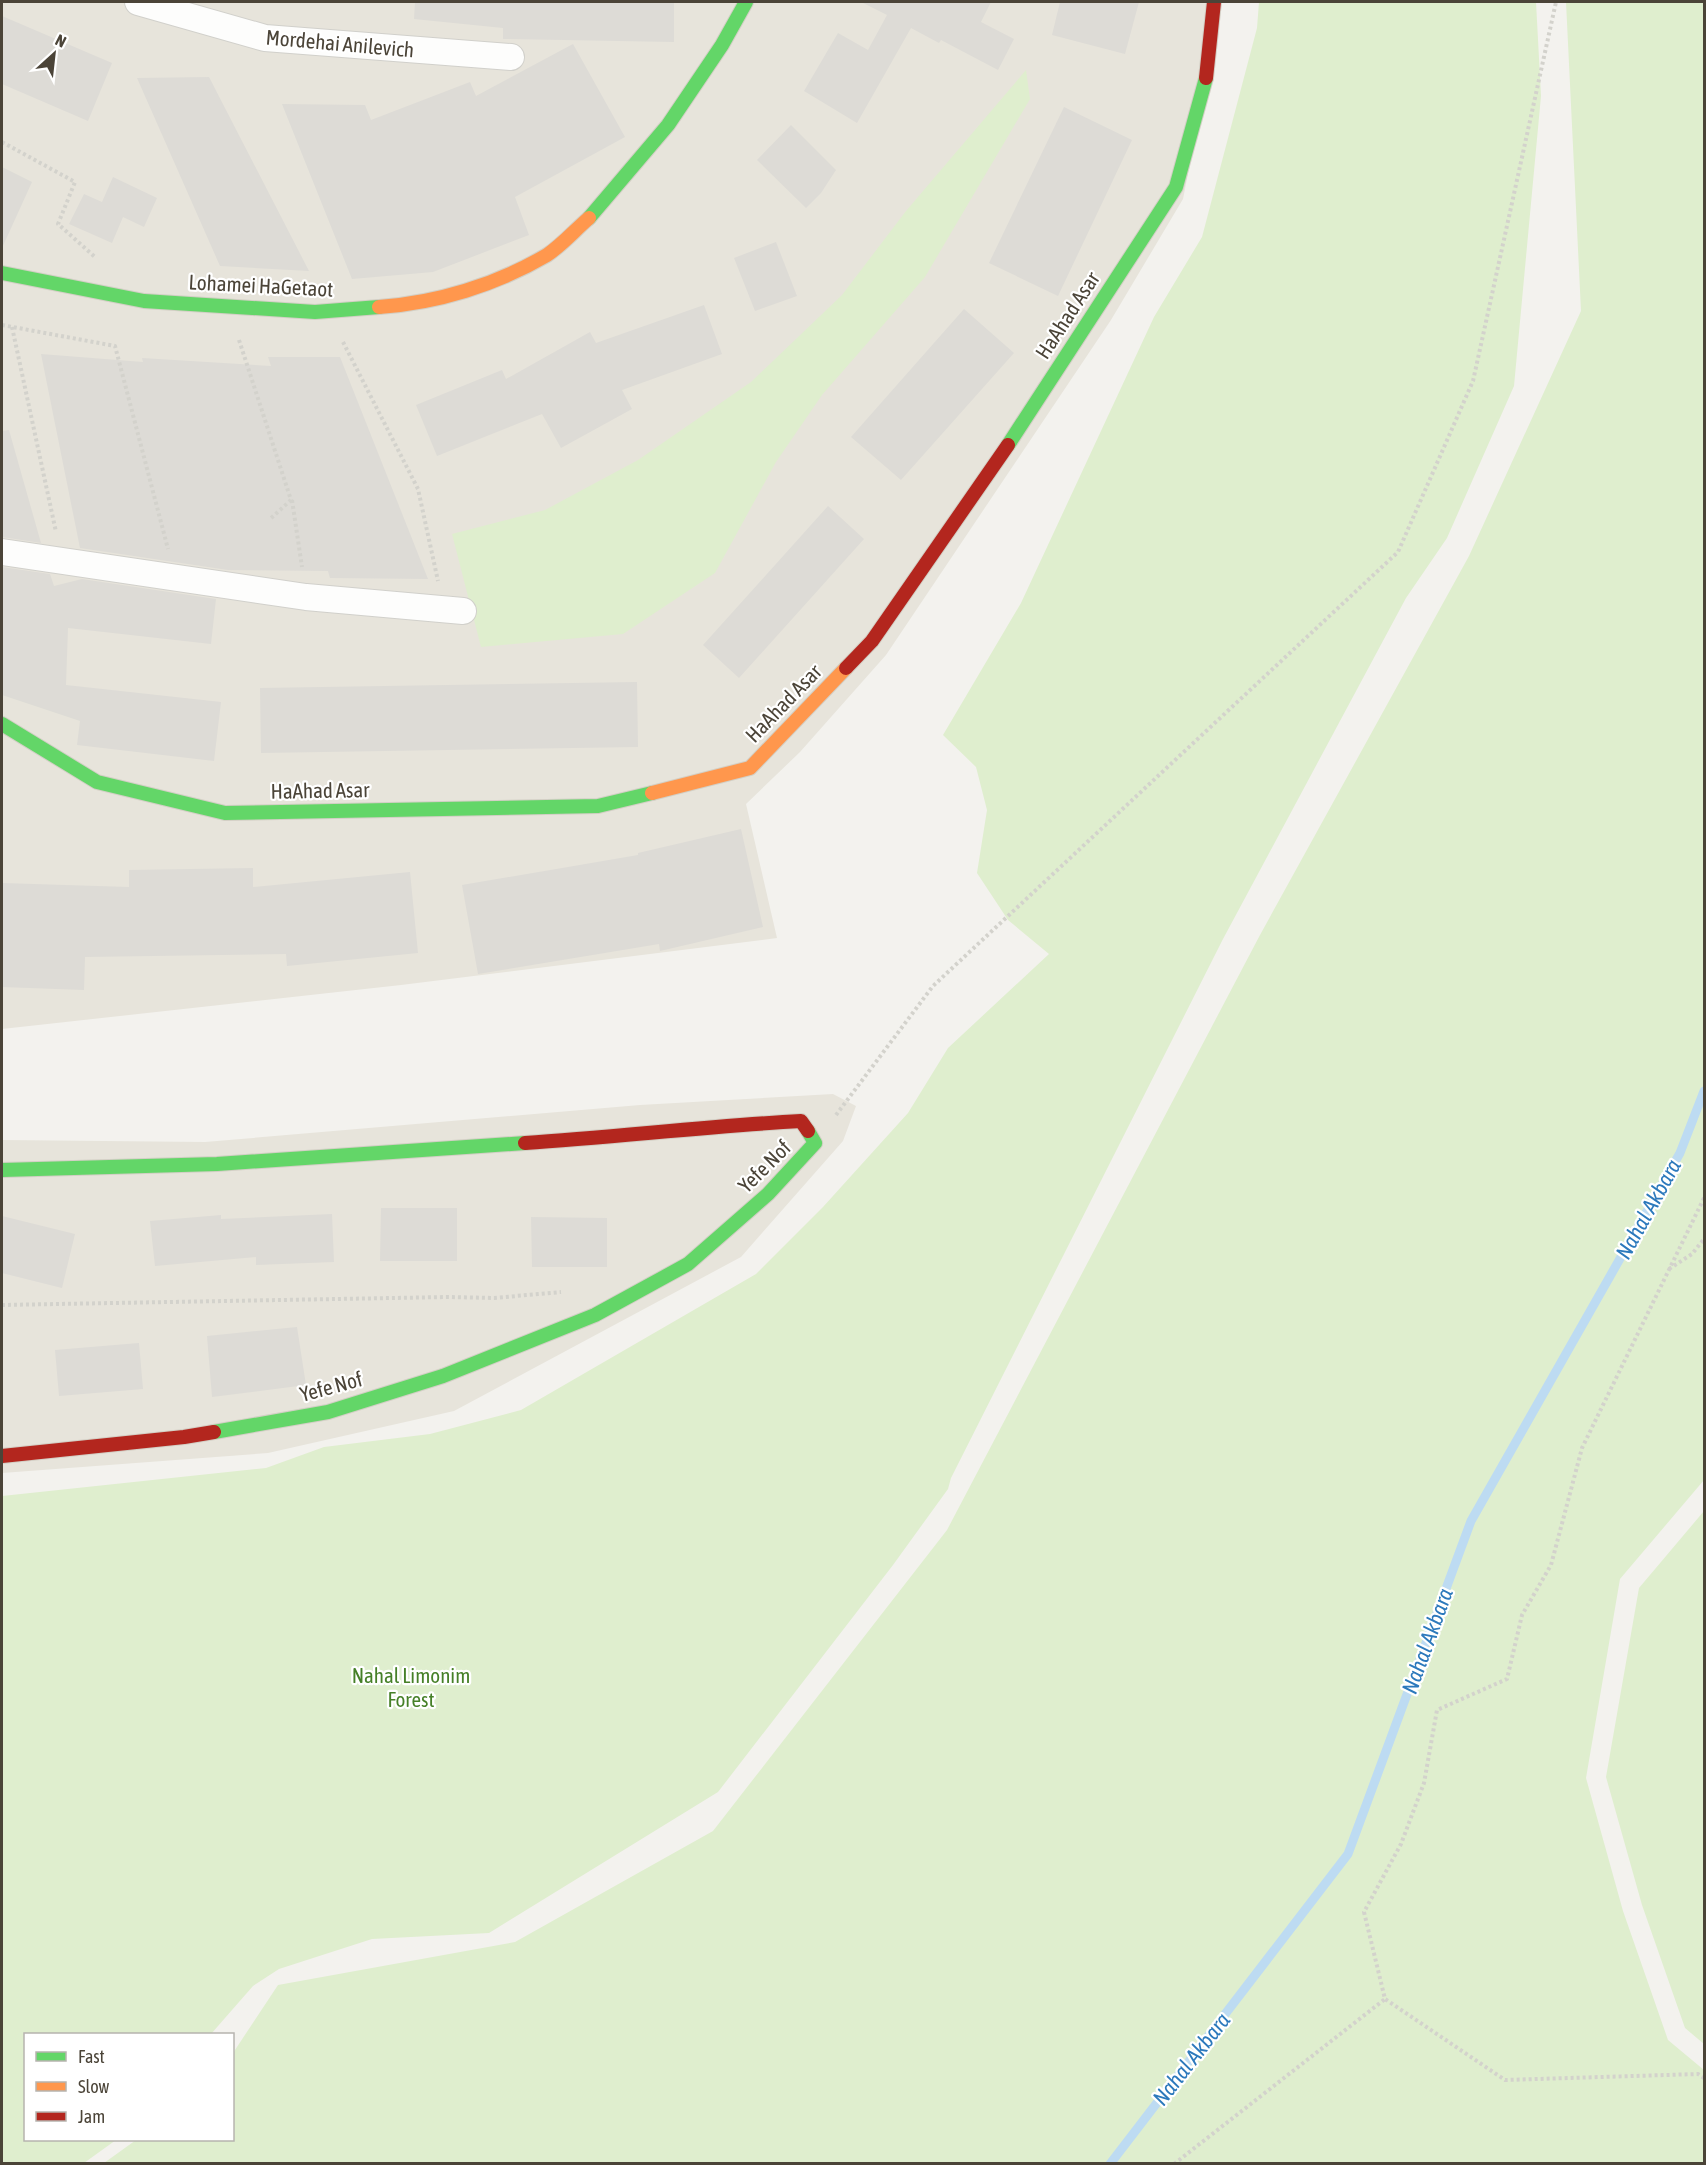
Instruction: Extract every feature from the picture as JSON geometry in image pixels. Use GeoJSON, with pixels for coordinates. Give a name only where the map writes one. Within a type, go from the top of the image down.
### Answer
{"type":"FeatureCollection","features":[{"type":"Feature","properties":{"kind":"street","name":"Lohamei HaGetaot"},"geometry":{"type":"LineString","coordinates":[[2,273],[144,301],[315,312],[412,305],[480,287],[548,254],[597,210],[668,124],[722,45],[746,2]]}},
{"type":"Feature","properties":{"kind":"street","name":"HaAhad Asar"},"geometry":{"type":"LineString","coordinates":[[2,724],[97,782],[225,813],[598,806],[750,768],[872,641],[985,480],[1176,187],[1207,74],[1214,2]]}},
{"type":"Feature","properties":{"kind":"street","name":"Mordehai Anilevich"},"geometry":{"type":"LineString","coordinates":[[155,4],[265,38],[511,57]]}},
{"type":"Feature","properties":{"kind":"street"},"geometry":{"type":"LineString","coordinates":[[2,552],[306,597],[454,611]]}},
{"type":"Feature","properties":{"kind":"street","name":"Yefe Nof"},"geometry":{"type":"LineString","coordinates":[[2,1170],[217,1164],[614,1137],[744,1124],[801,1121],[815,1143],[768,1194],[688,1264],[595,1315],[443,1376],[317,1414],[184,1437],[2,1456]]}},
{"type":"Feature","properties":{"kind":"path"},"geometry":{"type":"LineString","coordinates":[[815,1143],[933,986],[1398,552],[1473,381],[1556,2]]}},
{"type":"Feature","properties":{"kind":"path"},"geometry":{"type":"LineString","coordinates":[[2,142],[75,182],[58,224],[101,262]]}},
{"type":"Feature","properties":{"kind":"path"},"geometry":{"type":"LineString","coordinates":[[2,325],[115,346],[176,578]]}},
{"type":"Feature","properties":{"kind":"path"},"geometry":{"type":"LineString","coordinates":[[12,327],[62,561]]}},
{"type":"Feature","properties":{"kind":"path"},"geometry":{"type":"LineString","coordinates":[[236,331],[291,500],[306,597]]}},
{"type":"Feature","properties":{"kind":"path"},"geometry":{"type":"LineString","coordinates":[[340,337],[417,489],[454,611]]}},
{"type":"Feature","properties":{"kind":"path"},"geometry":{"type":"LineString","coordinates":[[270,519],[291,500]]}},
{"type":"Feature","properties":{"kind":"path"},"geometry":{"type":"LineString","coordinates":[[1704,1198],[1582,1448],[1551,1565],[1522,1615],[1507,1679],[1437,1710],[1424,1783],[1401,1844],[1364,1912],[1386,1999],[1505,2080],[1698,2074],[1704,2078]]}},
{"type":"Feature","properties":{"kind":"path"},"geometry":{"type":"LineString","coordinates":[[1668,1270],[1692,1254],[1704,1239]]}},
{"type":"Feature","properties":{"kind":"path"},"geometry":{"type":"LineString","coordinates":[[2,1305],[413,1297],[494,1299],[573,1291]]}},
{"type":"Feature","properties":{"kind":"path"},"geometry":{"type":"LineString","coordinates":[[1174,2163],[1386,1999]]}},
{"type":"Feature","properties":{"kind":"shaded area"},"geometry":{"type":"Polygon","coordinates":[[[2,2],[1222,2],[1183,199],[1111,320],[886,655],[800,752],[746,804],[777,938],[401,985],[2,1029],[2,2]]]}},
{"type":"Feature","properties":{"kind":"shaded area"},"geometry":{"type":"Polygon","coordinates":[[[833,1094],[856,1106],[843,1141],[741,1257],[454,1411],[268,1453],[2,1473],[2,1140],[205,1142],[640,1105],[833,1094]]]}},
{"type":"Feature","properties":{"kind":"green space","name":"Nahal Limonim Forest"},"geometry":{"type":"Polygon","coordinates":[[[1259,2],[1536,2],[1541,96],[1514,386],[1447,538],[1406,598],[1223,939],[951,1478],[948,1489],[893,1565],[718,1792],[489,1933],[372,1939],[279,1969],[253,1986],[212,2033],[24,2033],[24,2141],[115,2141],[84,2163],[2,2163],[2,1496],[266,1468],[324,1447],[430,1434],[521,1410],[756,1274],[823,1207],[908,1113],[948,1048],[1049,954],[1008,920],[977,873],[987,810],[976,767],[943,735],[1021,603],[1154,317],[1202,237],[1257,28],[1259,2]]]}},
{"type":"Feature","properties":{"kind":"green space"},"geometry":{"type":"Polygon","coordinates":[[[1566,2],[1704,2],[1704,1480],[1620,1579],[1586,1778],[1623,1911],[1668,2040],[1704,2070],[1704,2163],[104,2163],[135,2141],[234,2141],[234,2051],[278,1985],[515,1942],[713,1831],[947,1530],[1260,935],[1469,556],[1581,311],[1566,2]]]}},
{"type":"Feature","properties":{"kind":"green space"},"geometry":{"type":"Polygon","coordinates":[[[1026,70],[1030,99],[925,277],[822,395],[776,462],[715,573],[623,634],[481,647],[452,534],[545,510],[638,460],[751,382],[842,295],[906,211],[1026,70]]]}},
{"type":"Feature","properties":{"kind":"green space"},"geometry":{"type":"Polygon","coordinates":[[[1704,1511],[1704,2044],[1685,2028],[1642,1905],[1606,1777],[1639,1588],[1704,1511]]]}},
{"type":"Feature","properties":{"kind":"building"},"geometry":{"type":"Polygon","coordinates":[[[415,2],[674,2],[674,42],[503,39],[503,28],[414,19],[415,2]]]}},
{"type":"Feature","properties":{"kind":"building"},"geometry":{"type":"Polygon","coordinates":[[[861,2],[991,2],[981,22],[1014,39],[998,70],[941,40],[939,43],[911,28],[857,123],[804,91],[838,33],[868,50],[887,15],[861,2]]]}},
{"type":"Feature","properties":{"kind":"building"},"geometry":{"type":"Polygon","coordinates":[[[1060,2],[1139,2],[1125,54],[1052,35],[1060,2]]]}},
{"type":"Feature","properties":{"kind":"building"},"geometry":{"type":"Polygon","coordinates":[[[2,16],[112,63],[88,121],[2,84],[2,16]]]}},
{"type":"Feature","properties":{"kind":"building"},"geometry":{"type":"Polygon","coordinates":[[[573,44],[625,137],[515,197],[529,235],[433,272],[352,279],[282,104],[365,105],[371,120],[470,82],[476,96],[573,44]]]}},
{"type":"Feature","properties":{"kind":"building"},"geometry":{"type":"Polygon","coordinates":[[[209,77],[309,271],[220,266],[137,78],[209,77]]]}},
{"type":"Feature","properties":{"kind":"building"},"geometry":{"type":"Polygon","coordinates":[[[1064,107],[1132,140],[1058,296],[989,263],[1064,107]]]}},
{"type":"Feature","properties":{"kind":"building"},"geometry":{"type":"Polygon","coordinates":[[[791,125],[836,170],[821,193],[806,208],[757,160],[791,125]]]}},
{"type":"Feature","properties":{"kind":"building"},"geometry":{"type":"Polygon","coordinates":[[[2,167],[32,182],[2,248],[2,167]]]}},
{"type":"Feature","properties":{"kind":"building"},"geometry":{"type":"Polygon","coordinates":[[[113,177],[157,198],[144,227],[123,217],[112,243],[69,224],[84,194],[102,202],[113,177]]]}},
{"type":"Feature","properties":{"kind":"building"},"geometry":{"type":"Polygon","coordinates":[[[776,242],[797,296],[755,311],[734,258],[776,242]]]}},
{"type":"Feature","properties":{"kind":"building"},"geometry":{"type":"Polygon","coordinates":[[[704,305],[722,354],[622,390],[632,409],[561,448],[542,414],[437,456],[416,405],[502,370],[506,379],[590,332],[596,343],[704,305]]]}},
{"type":"Feature","properties":{"kind":"building"},"geometry":{"type":"Polygon","coordinates":[[[964,309],[1014,353],[901,480],[851,437],[964,309]]]}},
{"type":"Feature","properties":{"kind":"building"},"geometry":{"type":"Polygon","coordinates":[[[41,354],[143,362],[142,358],[271,366],[268,357],[340,357],[428,579],[330,578],[328,571],[228,570],[80,548],[41,354]]]}},
{"type":"Feature","properties":{"kind":"building"},"geometry":{"type":"Polygon","coordinates":[[[9,430],[41,543],[2,537],[2,431],[9,430]]]}},
{"type":"Feature","properties":{"kind":"building"},"geometry":{"type":"Polygon","coordinates":[[[828,506],[864,539],[739,678],[703,645],[828,506]]]}},
{"type":"Feature","properties":{"kind":"building"},"geometry":{"type":"Polygon","coordinates":[[[2,567],[50,574],[54,586],[82,579],[216,599],[211,644],[68,628],[66,685],[221,702],[214,761],[77,745],[80,721],[2,695],[2,567]]]}},
{"type":"Feature","properties":{"kind":"building"},"geometry":{"type":"Polygon","coordinates":[[[637,682],[638,747],[261,753],[260,688],[637,682]]]}},
{"type":"Feature","properties":{"kind":"building"},"geometry":{"type":"Polygon","coordinates":[[[741,829],[763,927],[660,951],[659,944],[478,974],[462,885],[638,855],[638,853],[741,829]]]}},
{"type":"Feature","properties":{"kind":"building"},"geometry":{"type":"Polygon","coordinates":[[[253,868],[253,887],[410,872],[418,953],[287,966],[286,954],[85,957],[84,990],[2,987],[2,883],[129,887],[129,870],[253,868]]]}},
{"type":"Feature","properties":{"kind":"building"},"geometry":{"type":"Polygon","coordinates":[[[381,1208],[457,1208],[457,1261],[380,1261],[381,1208]]]}},
{"type":"Feature","properties":{"kind":"building"},"geometry":{"type":"Polygon","coordinates":[[[332,1214],[334,1262],[256,1265],[256,1257],[155,1266],[150,1221],[221,1215],[221,1219],[332,1214]]]}},
{"type":"Feature","properties":{"kind":"building"},"geometry":{"type":"Polygon","coordinates":[[[2,1216],[75,1234],[62,1288],[2,1273],[2,1216]]]}},
{"type":"Feature","properties":{"kind":"building"},"geometry":{"type":"Polygon","coordinates":[[[531,1217],[607,1218],[607,1267],[532,1267],[531,1217]]]}},
{"type":"Feature","properties":{"kind":"building"},"geometry":{"type":"Polygon","coordinates":[[[297,1327],[306,1385],[212,1397],[207,1336],[297,1327]]]}},
{"type":"Feature","properties":{"kind":"building"},"geometry":{"type":"Polygon","coordinates":[[[139,1343],[143,1389],[59,1396],[55,1350],[139,1343]]]}},
{"type":"Feature","properties":{"kind":"waterway","name":"Nahal Akbara"},"geometry":{"type":"LineString","coordinates":[[1110,2164],[1348,1854],[1471,1521],[1680,1153],[1704,1091]]}},
{"type":"Feature","properties":{"kind":"traffic: fast"},"geometry":{"type":"LineString","coordinates":[[589,218],[668,125],[722,45],[746,2]]}},
{"type":"Feature","properties":{"kind":"traffic: fast"},"geometry":{"type":"LineString","coordinates":[[1008,445],[1176,187],[1206,78]]}},
{"type":"Feature","properties":{"kind":"traffic: fast"},"geometry":{"type":"LineString","coordinates":[[2,273],[144,301],[315,312],[379,307]]}},
{"type":"Feature","properties":{"kind":"traffic: fast"},"geometry":{"type":"LineString","coordinates":[[2,724],[97,782],[225,813],[598,806],[652,793]]}},
{"type":"Feature","properties":{"kind":"traffic: fast"},"geometry":{"type":"LineString","coordinates":[[214,1432],[328,1412],[443,1376],[595,1315],[688,1264],[768,1194],[815,1143],[808,1131]]}},
{"type":"Feature","properties":{"kind":"traffic: fast"},"geometry":{"type":"LineString","coordinates":[[2,1170],[217,1164],[525,1143]]}},
{"type":"Feature","properties":{"kind":"traffic: slow"},"geometry":{"type":"LineString","coordinates":[[379,307],[444,297],[487,284],[547,255],[589,218]]}},
{"type":"Feature","properties":{"kind":"traffic: slow"},"geometry":{"type":"LineString","coordinates":[[652,793],[750,768],[846,668]]}},
{"type":"Feature","properties":{"kind":"traffic: jam"},"geometry":{"type":"LineString","coordinates":[[1206,78],[1214,2]]}},
{"type":"Feature","properties":{"kind":"traffic: jam"},"geometry":{"type":"LineString","coordinates":[[846,668],[872,641],[1008,445]]}},
{"type":"Feature","properties":{"kind":"traffic: jam"},"geometry":{"type":"LineString","coordinates":[[525,1143],[801,1121],[808,1131]]}},
{"type":"Feature","properties":{"kind":"traffic: jam"},"geometry":{"type":"LineString","coordinates":[[2,1456],[214,1432]]}}]}
